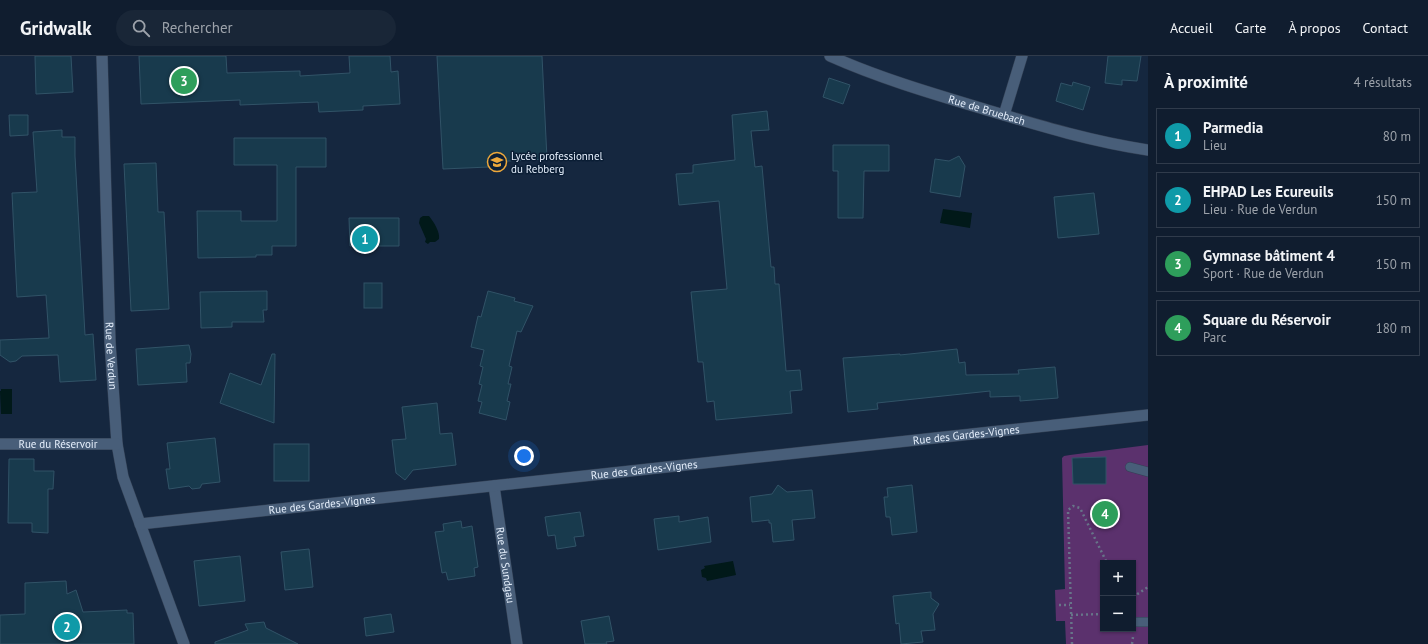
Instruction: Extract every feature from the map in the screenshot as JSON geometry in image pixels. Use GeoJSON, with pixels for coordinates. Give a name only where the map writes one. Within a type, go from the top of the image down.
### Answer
{"type":"FeatureCollection","features":[{"type":"Feature","properties":{"kind":"street","name":"Rue de Verdun"},"geometry":{"type":"LineString","coordinates":[[102,56],[110,342],[116,444],[123,477],[184,644]]}},
{"type":"Feature","properties":{"kind":"street","name":"Rue de Bruebach"},"geometry":{"type":"LineString","coordinates":[[830,56],[900,83],[1004,115],[1088,139],[1148,150]]}},
{"type":"Feature","properties":{"kind":"street"},"geometry":{"type":"LineString","coordinates":[[1004,115],[1022,56]]}},
{"type":"Feature","properties":{"kind":"street","name":"Rue des Gardes-Vignes"},"geometry":{"type":"LineString","coordinates":[[140,524],[1148,415]]}},
{"type":"Feature","properties":{"kind":"street","name":"Rue du Réservoir"},"geometry":{"type":"LineString","coordinates":[[0,444],[116,444]]}},
{"type":"Feature","properties":{"kind":"street","name":"Rue du Sundgau"},"geometry":{"type":"LineString","coordinates":[[494,486],[517,644]]}},
{"type":"Feature","properties":{"kind":"lane"},"geometry":{"type":"LineString","coordinates":[[1130,467],[1148,472]]}},
{"type":"Feature","properties":{"kind":"lane"},"geometry":{"type":"LineString","coordinates":[[1136,622],[1148,622]]}},
{"type":"Feature","properties":{"kind":"path"},"geometry":{"type":"LineString","coordinates":[[1072,644],[1068,510],[1073,506],[1080,508],[1106,560]]}},
{"type":"Feature","properties":{"kind":"path"},"geometry":{"type":"LineString","coordinates":[[1134,596],[1148,587]]}},
{"type":"Feature","properties":{"kind":"path"},"geometry":{"type":"LineString","coordinates":[[1059,605],[1070,605]]}},
{"type":"Feature","properties":{"kind":"path"},"geometry":{"type":"LineString","coordinates":[[1071,615],[1100,614]]}},
{"type":"Feature","properties":{"kind":"shaded area"},"geometry":{"type":"Polygon","coordinates":[[[943,209],[972,213],[970,228],[940,223],[943,209]]]}},
{"type":"Feature","properties":{"kind":"shaded area"},"geometry":{"type":"Polygon","coordinates":[[[423,216],[429,216],[439,233],[439,239],[435,242],[430,242],[428,244],[425,242],[426,239],[419,223],[420,218],[423,216]]]}},
{"type":"Feature","properties":{"kind":"shaded area"},"geometry":{"type":"Polygon","coordinates":[[[1,389],[12,389],[12,414],[1,414],[1,389]]]}},
{"type":"Feature","properties":{"kind":"shaded area"},"geometry":{"type":"Polygon","coordinates":[[[1148,445],[1148,644],[1066,644],[1065,621],[1056,621],[1055,590],[1065,589],[1062,458],[1064,456],[1148,445]]]}},
{"type":"Feature","properties":{"kind":"shaded area"},"geometry":{"type":"Polygon","coordinates":[[[733,561],[736,575],[707,581],[706,578],[702,577],[701,570],[705,568],[704,566],[733,561]]]}},
{"type":"Feature","properties":{"kind":"building"},"geometry":{"type":"Polygon","coordinates":[[[35,56],[71,56],[73,92],[36,94],[35,56]]]}},
{"type":"Feature","properties":{"kind":"building"},"geometry":{"type":"Polygon","coordinates":[[[139,56],[226,56],[227,73],[300,71],[300,76],[350,73],[349,56],[390,56],[391,72],[398,71],[400,104],[363,106],[363,110],[319,112],[318,102],[240,105],[240,100],[141,104],[139,56]]]}},
{"type":"Feature","properties":{"kind":"building"},"geometry":{"type":"Polygon","coordinates":[[[437,56],[542,56],[547,159],[489,162],[489,167],[443,169],[437,56]]]}},
{"type":"Feature","properties":{"kind":"building"},"geometry":{"type":"Polygon","coordinates":[[[1108,56],[1141,56],[1137,81],[1122,80],[1122,85],[1105,83],[1108,56]]]}},
{"type":"Feature","properties":{"kind":"building"},"geometry":{"type":"Polygon","coordinates":[[[829,78],[850,85],[843,104],[823,97],[829,78]]]}},
{"type":"Feature","properties":{"kind":"building"},"geometry":{"type":"Polygon","coordinates":[[[1073,82],[1090,87],[1083,110],[1056,101],[1061,83],[1072,86],[1073,82]]]}},
{"type":"Feature","properties":{"kind":"building"},"geometry":{"type":"Polygon","coordinates":[[[767,111],[769,130],[751,131],[755,167],[762,166],[771,267],[774,267],[775,284],[779,284],[786,371],[800,370],[802,390],[790,391],[792,413],[716,420],[714,401],[707,402],[703,362],[698,362],[691,292],[727,289],[719,201],[679,205],[676,174],[693,173],[693,165],[735,160],[732,115],[767,111]]]}},
{"type":"Feature","properties":{"kind":"building"},"geometry":{"type":"Polygon","coordinates":[[[9,115],[28,115],[28,135],[10,136],[9,115]]]}},
{"type":"Feature","properties":{"kind":"building"},"geometry":{"type":"Polygon","coordinates":[[[62,130],[62,137],[75,137],[85,335],[93,334],[96,380],[60,382],[58,355],[22,356],[16,361],[10,362],[0,355],[0,340],[49,338],[46,295],[17,297],[12,193],[37,192],[33,132],[62,130]]]}},
{"type":"Feature","properties":{"kind":"building"},"geometry":{"type":"Polygon","coordinates":[[[234,138],[326,138],[326,167],[296,167],[296,246],[272,246],[272,255],[256,255],[256,257],[198,258],[197,211],[241,211],[241,221],[277,221],[277,165],[234,165],[234,138]]]}},
{"type":"Feature","properties":{"kind":"building"},"geometry":{"type":"Polygon","coordinates":[[[833,145],[889,145],[889,171],[864,171],[863,218],[838,218],[838,171],[833,171],[833,145]]]}},
{"type":"Feature","properties":{"kind":"building"},"geometry":{"type":"Polygon","coordinates":[[[959,156],[965,166],[960,197],[930,192],[935,159],[949,161],[959,156]]]}},
{"type":"Feature","properties":{"kind":"building"},"geometry":{"type":"Polygon","coordinates":[[[156,163],[158,212],[164,212],[169,309],[131,311],[124,164],[156,163]]]}},
{"type":"Feature","properties":{"kind":"building"},"geometry":{"type":"Polygon","coordinates":[[[1094,193],[1099,234],[1058,238],[1054,197],[1094,193]]]}},
{"type":"Feature","properties":{"kind":"building"},"geometry":{"type":"Polygon","coordinates":[[[349,218],[399,218],[399,246],[350,246],[349,218]]]}},
{"type":"Feature","properties":{"kind":"building"},"geometry":{"type":"Polygon","coordinates":[[[364,283],[382,283],[382,308],[364,308],[364,283]]]}},
{"type":"Feature","properties":{"kind":"building"},"geometry":{"type":"Polygon","coordinates":[[[267,291],[267,310],[263,310],[264,322],[232,322],[232,327],[201,328],[200,292],[267,291]]]}},
{"type":"Feature","properties":{"kind":"building"},"geometry":{"type":"Polygon","coordinates":[[[488,291],[515,298],[514,301],[533,306],[521,332],[517,331],[509,366],[512,367],[508,384],[511,384],[507,401],[510,402],[506,420],[479,413],[482,402],[478,401],[482,385],[479,384],[483,367],[480,366],[484,350],[471,347],[478,316],[481,317],[488,291]]]}},
{"type":"Feature","properties":{"kind":"building"},"geometry":{"type":"Polygon","coordinates":[[[189,345],[191,354],[190,363],[186,363],[187,382],[138,385],[136,349],[189,345]]]}},
{"type":"Feature","properties":{"kind":"building"},"geometry":{"type":"Polygon","coordinates":[[[957,349],[959,363],[965,362],[966,375],[1019,374],[1018,370],[1055,367],[1058,398],[1020,401],[1020,396],[990,397],[990,391],[877,403],[878,409],[848,412],[843,358],[900,355],[957,349]]]}},
{"type":"Feature","properties":{"kind":"building"},"geometry":{"type":"Polygon","coordinates":[[[272,354],[275,354],[274,423],[220,403],[230,373],[261,385],[272,354]]]}},
{"type":"Feature","properties":{"kind":"building"},"geometry":{"type":"Polygon","coordinates":[[[437,403],[440,434],[452,433],[456,465],[413,470],[405,480],[396,473],[392,440],[406,439],[402,407],[437,403]]]}},
{"type":"Feature","properties":{"kind":"building"},"geometry":{"type":"Polygon","coordinates":[[[215,438],[220,482],[202,484],[200,488],[192,489],[189,486],[169,489],[166,469],[170,469],[167,443],[215,438]]]}},
{"type":"Feature","properties":{"kind":"building"},"geometry":{"type":"Polygon","coordinates":[[[274,444],[309,444],[309,481],[274,481],[274,444]]]}},
{"type":"Feature","properties":{"kind":"building"},"geometry":{"type":"Polygon","coordinates":[[[1106,457],[1106,484],[1073,484],[1072,458],[1106,457]]]}},
{"type":"Feature","properties":{"kind":"building"},"geometry":{"type":"Polygon","coordinates":[[[9,459],[34,459],[34,471],[54,471],[53,489],[48,489],[48,533],[32,532],[32,523],[8,523],[9,459]]]}},
{"type":"Feature","properties":{"kind":"building"},"geometry":{"type":"Polygon","coordinates":[[[778,485],[787,492],[812,490],[815,518],[792,520],[794,540],[773,542],[771,523],[769,523],[769,520],[752,522],[750,497],[772,494],[778,485]]]}},
{"type":"Feature","properties":{"kind":"building"},"geometry":{"type":"Polygon","coordinates":[[[912,485],[917,532],[892,535],[890,517],[886,517],[884,497],[888,497],[887,488],[912,485]]]}},
{"type":"Feature","properties":{"kind":"building"},"geometry":{"type":"Polygon","coordinates":[[[580,512],[584,536],[574,537],[576,546],[557,549],[555,535],[548,536],[545,517],[580,512]]]}},
{"type":"Feature","properties":{"kind":"building"},"geometry":{"type":"Polygon","coordinates":[[[679,516],[679,522],[708,517],[711,542],[658,550],[654,519],[679,516]]]}},
{"type":"Feature","properties":{"kind":"building"},"geometry":{"type":"Polygon","coordinates":[[[461,521],[462,528],[472,526],[478,567],[474,568],[475,576],[448,580],[446,572],[442,573],[435,532],[444,531],[443,524],[461,521]]]}},
{"type":"Feature","properties":{"kind":"building"},"geometry":{"type":"Polygon","coordinates":[[[309,549],[313,587],[285,590],[281,552],[309,549]]]}},
{"type":"Feature","properties":{"kind":"building"},"geometry":{"type":"Polygon","coordinates":[[[240,556],[245,601],[199,606],[194,561],[240,556]]]}},
{"type":"Feature","properties":{"kind":"building"},"geometry":{"type":"Polygon","coordinates":[[[66,581],[67,594],[76,590],[83,612],[127,610],[127,613],[133,613],[134,644],[0,644],[0,615],[25,614],[25,583],[66,581]]]}},
{"type":"Feature","properties":{"kind":"building"},"geometry":{"type":"Polygon","coordinates":[[[931,592],[931,598],[939,604],[933,614],[935,630],[921,631],[923,642],[901,644],[899,623],[896,624],[893,596],[931,592]]]}},
{"type":"Feature","properties":{"kind":"building"},"geometry":{"type":"Polygon","coordinates":[[[391,614],[394,632],[366,636],[364,618],[391,614]]]}},
{"type":"Feature","properties":{"kind":"building"},"geometry":{"type":"Polygon","coordinates":[[[609,616],[614,641],[606,642],[607,644],[585,644],[581,621],[609,616]]]}},
{"type":"Feature","properties":{"kind":"building"},"geometry":{"type":"Polygon","coordinates":[[[264,622],[266,628],[298,644],[215,644],[215,642],[248,630],[245,624],[264,622]]]}},
{"type":"Feature","properties":{"kind":"place","name":"Gymnase bâtiment 4"},"geometry":{"type":"Point","coordinates":[184,81]}},
{"type":"Feature","properties":{"kind":"place","name":"Lycée professionnel du Rebberg"},"geometry":{"type":"Point","coordinates":[497,162]}},
{"type":"Feature","properties":{"kind":"place","name":"Parmedia"},"geometry":{"type":"Point","coordinates":[365,239]}},
{"type":"Feature","properties":{"kind":"place","name":"Square du Réservoir"},"geometry":{"type":"Point","coordinates":[1105,514]}},
{"type":"Feature","properties":{"kind":"place","name":"EHPAD Les Ecureuils"},"geometry":{"type":"Point","coordinates":[67,627]}}]}
